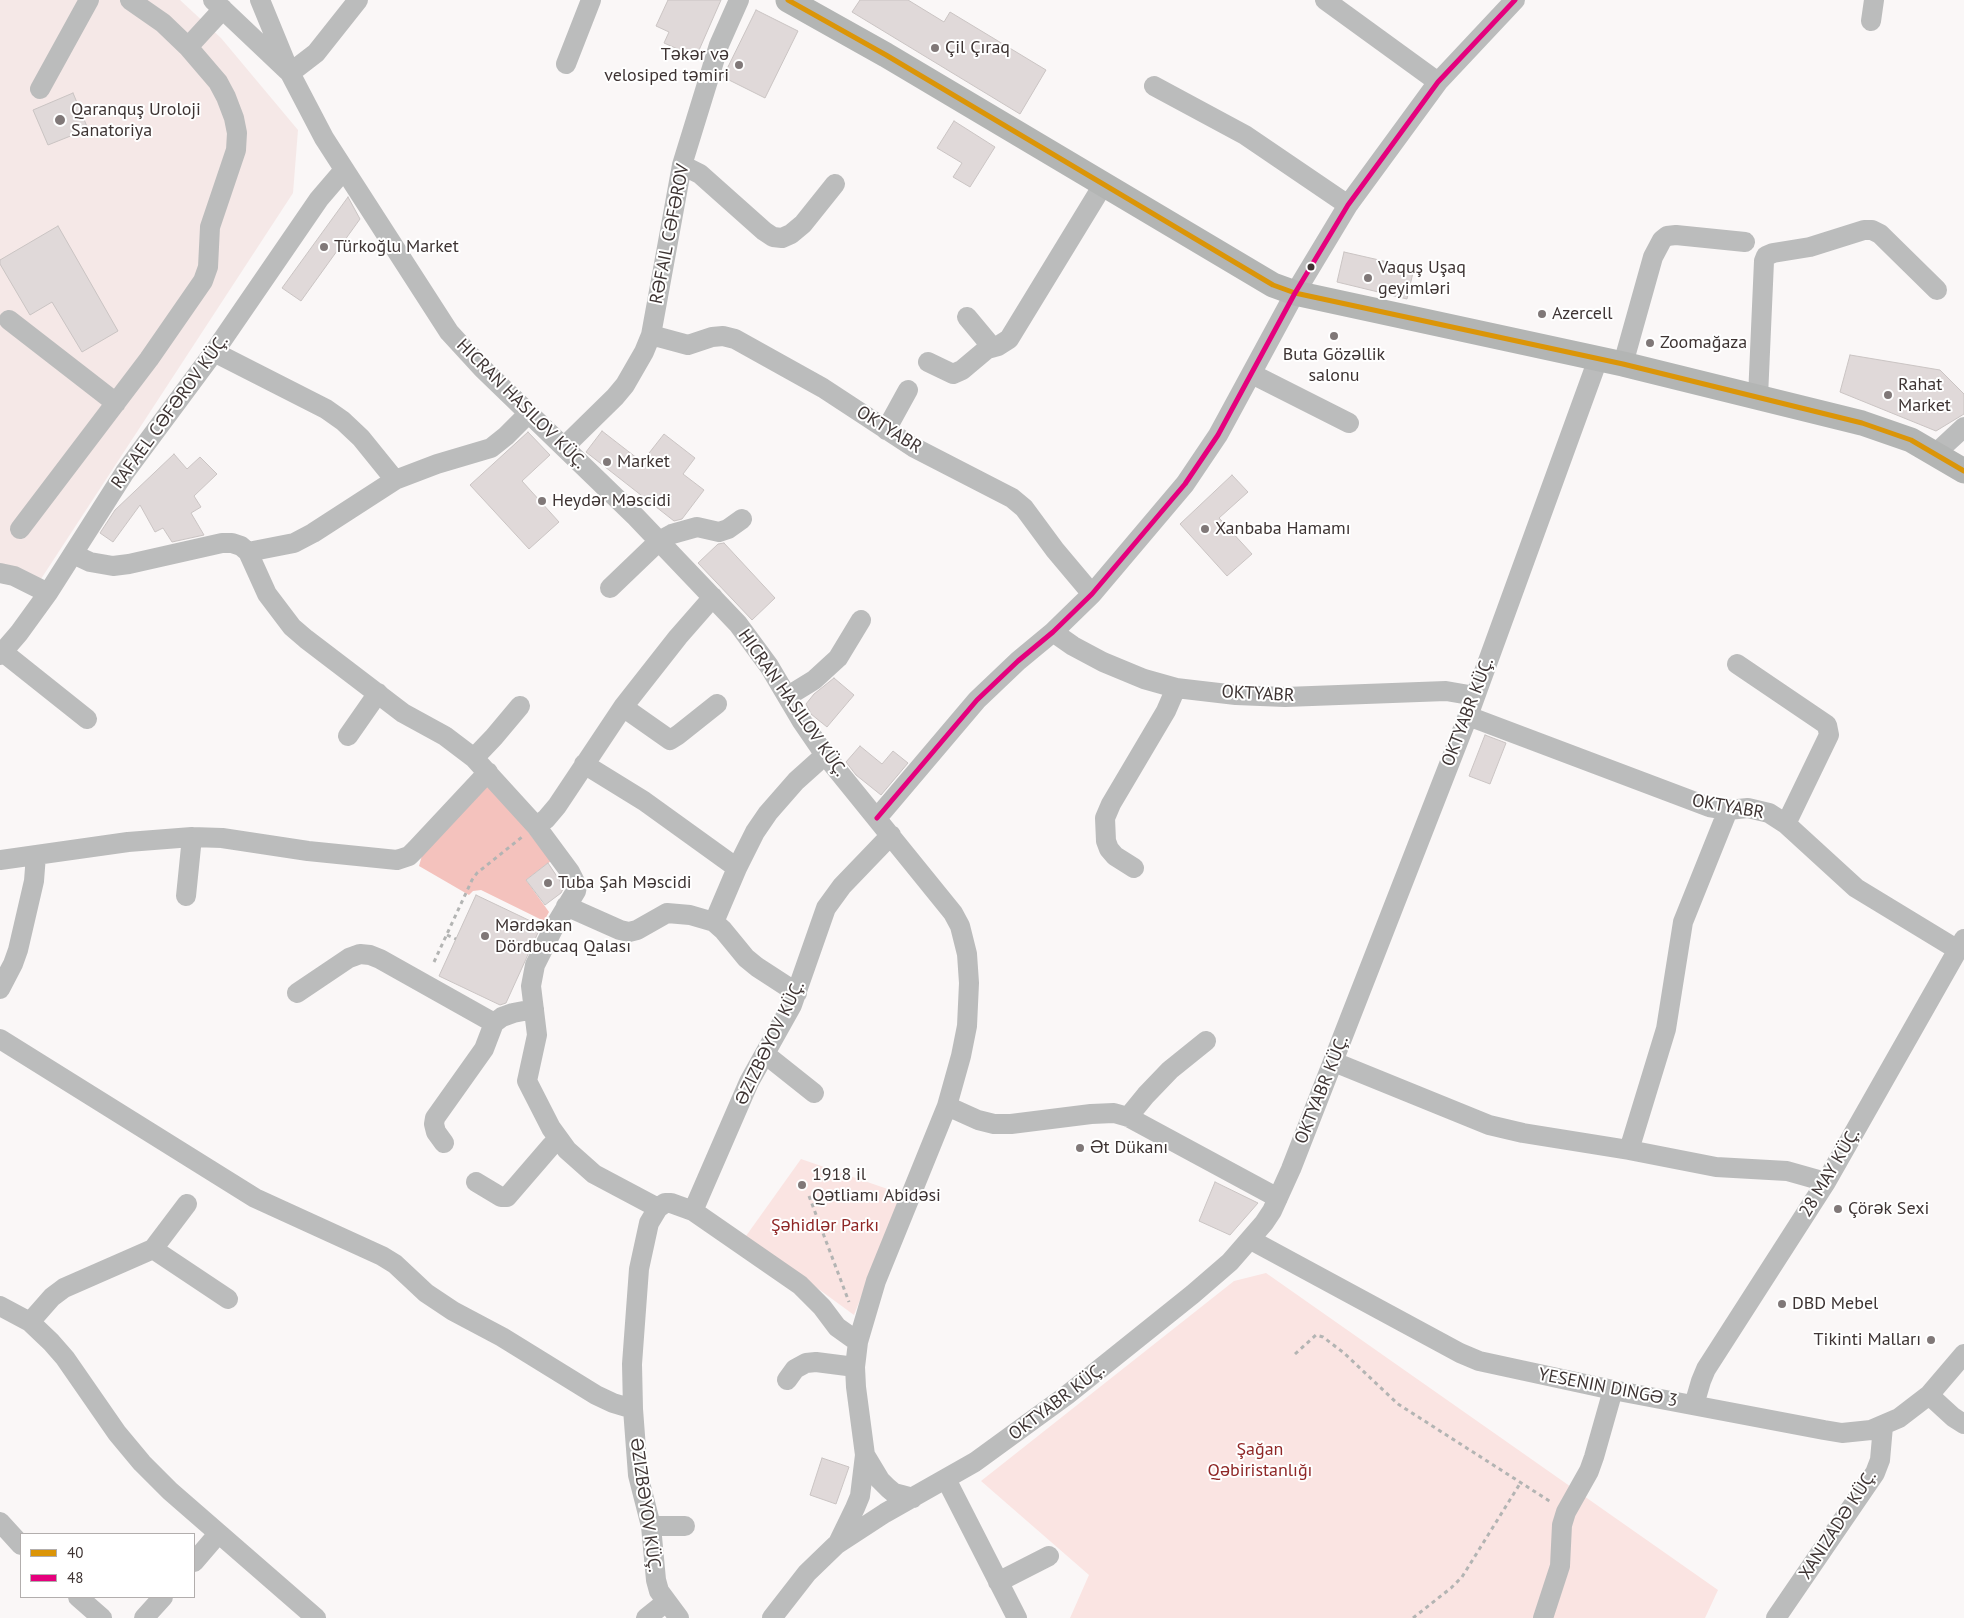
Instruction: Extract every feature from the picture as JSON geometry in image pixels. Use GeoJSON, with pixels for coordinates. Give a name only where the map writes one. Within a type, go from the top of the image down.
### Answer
{"type":"FeatureCollection","features":[{"type":"Feature","properties":{"kind":"main road"},"geometry":{"type":"LineString","coordinates":[[788,0],[886,55],[1273,286],[1295,293],[1623,364],[1888,431],[1911,440],[1964,471]]}},
{"type":"Feature","properties":{"kind":"street"},"geometry":{"type":"LineString","coordinates":[[40,89],[90,0]]}},
{"type":"Feature","properties":{"kind":"street"},"geometry":{"type":"LineString","coordinates":[[20,529],[149,359],[203,280],[208,267],[210,227],[236,150],[237,133],[234,118],[218,82],[188,47],[163,23],[130,0]]}},
{"type":"Feature","properties":{"kind":"street","name":"HICRAN HASILOV KÜÇ."},"geometry":{"type":"LineString","coordinates":[[260,0],[290,73],[324,138],[343,171],[449,332],[477,362],[659,541],[713,597],[756,646],[801,720],[825,755],[891,834],[953,913],[965,939],[969,983],[967,1026],[947,1106],[876,1281],[858,1342],[855,1367],[856,1387],[865,1455]]}},
{"type":"Feature","properties":{"kind":"street"},"geometry":{"type":"LineString","coordinates":[[188,47],[218,4],[290,73],[316,52],[358,0]]}},
{"type":"Feature","properties":{"kind":"street"},"geometry":{"type":"LineString","coordinates":[[566,64],[591,0]]}},
{"type":"Feature","properties":{"kind":"street","name":"RƏFAIL CƏFƏROV"},"geometry":{"type":"LineString","coordinates":[[564,447],[615,397],[644,352],[651,335],[682,165],[716,52],[739,0]]}},
{"type":"Feature","properties":{"kind":"street"},"geometry":{"type":"LineString","coordinates":[[1325,0],[1438,82]]}},
{"type":"Feature","properties":{"kind":"street"},"geometry":{"type":"LineString","coordinates":[[876,818],[977,700],[1018,661],[1053,632],[1092,594],[1200,464],[1252,374],[1295,293],[1348,205],[1438,82],[1515,0]]}},
{"type":"Feature","properties":{"kind":"street"},"geometry":{"type":"LineString","coordinates":[[1870,21],[1874,0]]}},
{"type":"Feature","properties":{"kind":"street"},"geometry":{"type":"LineString","coordinates":[[1154,86],[1245,135],[1348,205]]}},
{"type":"Feature","properties":{"kind":"street"},"geometry":{"type":"LineString","coordinates":[[682,165],[700,174],[773,237],[782,238],[791,234],[803,224],[835,184]]}},
{"type":"Feature","properties":{"kind":"street","name":"RAFAEL CƏFƏROV KÜÇ."},"geometry":{"type":"LineString","coordinates":[[1,654],[48,593],[125,472],[214,352],[319,199],[343,171]]}},
{"type":"Feature","properties":{"kind":"street"},"geometry":{"type":"LineString","coordinates":[[928,362],[953,374],[962,370],[980,354],[1009,339],[1103,185]]}},
{"type":"Feature","properties":{"kind":"street"},"geometry":{"type":"LineString","coordinates":[[1758,397],[1764,261],[1766,256],[1773,253],[1810,247],[1864,230],[1872,230],[1880,234],[1937,290]]}},
{"type":"Feature","properties":{"kind":"street"},"geometry":{"type":"LineString","coordinates":[[1623,364],[1654,257],[1662,240],[1667,236],[1676,235],[1745,242]]}},
{"type":"Feature","properties":{"kind":"street"},"geometry":{"type":"LineString","coordinates":[[967,316],[992,347]]}},
{"type":"Feature","properties":{"kind":"street"},"geometry":{"type":"LineString","coordinates":[[10,320],[116,403]]}},
{"type":"Feature","properties":{"kind":"street","name":"OKTYABR"},"geometry":{"type":"LineString","coordinates":[[651,335],[688,345],[712,337],[723,336],[735,339],[823,388],[913,447],[1012,498],[1028,513],[1055,550],[1092,594]]}},
{"type":"Feature","properties":{"kind":"street"},"geometry":{"type":"LineString","coordinates":[[214,352],[326,409],[343,421],[362,438],[395,480]]}},
{"type":"Feature","properties":{"kind":"street","name":"OKTYABR KÜÇ."},"geometry":{"type":"LineString","coordinates":[[784,1613],[807,1573],[836,1545],[885,1513],[946,1480],[1016,1434],[1068,1395],[1230,1262],[1264,1223],[1278,1198],[1334,1062],[1468,716],[1598,359]]}},
{"type":"Feature","properties":{"kind":"street"},"geometry":{"type":"LineString","coordinates":[[1252,374],[1349,424]]}},
{"type":"Feature","properties":{"kind":"street"},"geometry":{"type":"LineString","coordinates":[[886,430],[908,390]]}},
{"type":"Feature","properties":{"kind":"street"},"geometry":{"type":"LineString","coordinates":[[248,552],[294,543],[313,533],[395,480],[437,464],[491,448],[529,413]]}},
{"type":"Feature","properties":{"kind":"street"},"geometry":{"type":"LineString","coordinates":[[1936,454],[1964,426]]}},
{"type":"Feature","properties":{"kind":"street"},"geometry":{"type":"LineString","coordinates":[[610,588],[659,541],[672,534],[697,527],[719,532],[728,529],[742,519]]}},
{"type":"Feature","properties":{"kind":"street"},"geometry":{"type":"LineString","coordinates":[[73,554],[90,562],[114,566],[232,542],[248,552],[267,594],[292,627],[319,650],[413,719],[450,738],[481,765],[536,826],[576,880],[576,891],[553,928],[532,974],[531,986],[537,1035],[527,1081],[550,1128],[574,1158],[594,1174],[658,1208],[665,1203],[671,1203],[693,1211],[800,1285],[822,1307],[837,1327],[858,1342]]}},
{"type":"Feature","properties":{"kind":"street"},"geometry":{"type":"LineString","coordinates":[[0,573],[14,576],[48,593]]}},
{"type":"Feature","properties":{"kind":"street"},"geometry":{"type":"LineString","coordinates":[[536,826],[557,806],[623,708],[678,636],[713,597]]}},
{"type":"Feature","properties":{"kind":"street"},"geometry":{"type":"LineString","coordinates":[[788,696],[814,680],[838,658],[861,620]]}},
{"type":"Feature","properties":{"kind":"street","name":"OKTYABR"},"geometry":{"type":"LineString","coordinates":[[1053,632],[1073,646],[1103,662],[1144,679],[1176,688],[1236,695],[1265,696],[1446,691],[1475,696]]}},
{"type":"Feature","properties":{"kind":"street"},"geometry":{"type":"LineString","coordinates":[[1,654],[87,719]]}},
{"type":"Feature","properties":{"kind":"street"},"geometry":{"type":"LineString","coordinates":[[1737,664],[1827,725],[1829,735],[1786,824]]}},
{"type":"Feature","properties":{"kind":"street"},"geometry":{"type":"LineString","coordinates":[[1134,868],[1115,856],[1109,849],[1106,841],[1106,818],[1111,804],[1166,711],[1176,688]]}},
{"type":"Feature","properties":{"kind":"street"},"geometry":{"type":"LineString","coordinates":[[348,736],[378,694]]}},
{"type":"Feature","properties":{"kind":"street"},"geometry":{"type":"LineString","coordinates":[[623,708],[670,740],[717,704]]}},
{"type":"Feature","properties":{"kind":"street"},"geometry":{"type":"LineString","coordinates":[[0,860],[128,842],[192,837],[222,838],[317,852],[397,860],[409,856],[416,849],[481,765],[494,737],[520,706]]}},
{"type":"Feature","properties":{"kind":"street","name":"OKTYABR"},"geometry":{"type":"LineString","coordinates":[[1468,716],[1684,799],[1709,807],[1728,810],[1748,808],[1769,813],[1786,824],[1856,888],[1961,945]]}},
{"type":"Feature","properties":{"kind":"street"},"geometry":{"type":"LineString","coordinates":[[714,922],[755,832],[768,813],[796,781],[825,755]]}},
{"type":"Feature","properties":{"kind":"street"},"geometry":{"type":"LineString","coordinates":[[584,764],[644,801],[737,868]]}},
{"type":"Feature","properties":{"kind":"street"},"geometry":{"type":"LineString","coordinates":[[1629,1150],[1666,1029],[1683,922],[1728,810]]}},
{"type":"Feature","properties":{"kind":"street","name":"ƏZIZBƏYOV KÜÇ."},"geometry":{"type":"LineString","coordinates":[[693,1211],[750,1082],[797,993],[826,908],[834,895],[891,834]]}},
{"type":"Feature","properties":{"kind":"street"},"geometry":{"type":"LineString","coordinates":[[186,896],[192,837]]}},
{"type":"Feature","properties":{"kind":"street"},"geometry":{"type":"LineString","coordinates":[[0,989],[14,964],[18,950],[34,880],[36,855]]}},
{"type":"Feature","properties":{"kind":"street"},"geometry":{"type":"LineString","coordinates":[[566,906],[620,930],[630,932],[667,913],[683,914],[714,922],[752,963],[797,993]]}},
{"type":"Feature","properties":{"kind":"street","name":"28 MAY KÜÇ."},"geometry":{"type":"LineString","coordinates":[[1694,1405],[1700,1381],[1706,1369],[1826,1182],[1961,945]]}},
{"type":"Feature","properties":{"kind":"street"},"geometry":{"type":"LineString","coordinates":[[297,993],[349,958],[360,954],[370,954],[494,1023]]}},
{"type":"Feature","properties":{"kind":"street"},"geometry":{"type":"LineString","coordinates":[[444,1143],[436,1132],[435,1118],[484,1049],[494,1023],[502,1017],[513,1013],[534,1009]]}},
{"type":"Feature","properties":{"kind":"street"},"geometry":{"type":"LineString","coordinates":[[0,1039],[256,1198],[382,1256],[395,1264],[426,1293],[453,1312],[502,1337],[596,1396],[633,1409]]}},
{"type":"Feature","properties":{"kind":"street"},"geometry":{"type":"LineString","coordinates":[[1128,1117],[1170,1070],[1206,1041]]}},
{"type":"Feature","properties":{"kind":"street"},"geometry":{"type":"LineString","coordinates":[[766,1054],[814,1093]]}},
{"type":"Feature","properties":{"kind":"street"},"geometry":{"type":"LineString","coordinates":[[1334,1062],[1489,1125],[1523,1133],[1629,1150],[1716,1167],[1787,1171],[1826,1182]]}},
{"type":"Feature","properties":{"kind":"street"},"geometry":{"type":"LineString","coordinates":[[947,1106],[978,1120],[994,1124],[1011,1124],[1114,1113],[1128,1117],[1278,1198]]}},
{"type":"Feature","properties":{"kind":"street"},"geometry":{"type":"LineString","coordinates":[[476,1182],[501,1197],[507,1197],[558,1139]]}},
{"type":"Feature","properties":{"kind":"street"},"geometry":{"type":"LineString","coordinates":[[30,1322],[52,1297],[64,1288],[153,1249],[187,1204]]}},
{"type":"Feature","properties":{"kind":"street","name":"ƏZIZBƏYOV KÜÇ."},"geometry":{"type":"LineString","coordinates":[[658,1208],[650,1223],[639,1269],[632,1364],[633,1409],[638,1476],[651,1526],[656,1580],[666,1602],[680,1618]]}},
{"type":"Feature","properties":{"kind":"street"},"geometry":{"type":"LineString","coordinates":[[1251,1240],[1460,1353],[1497,1365],[1612,1390],[1842,1433],[1871,1430],[1883,1426],[1913,1409],[1929,1395],[1964,1354]]}},
{"type":"Feature","properties":{"kind":"street"},"geometry":{"type":"LineString","coordinates":[[153,1249],[228,1299]]}},
{"type":"Feature","properties":{"kind":"street"},"geometry":{"type":"LineString","coordinates":[[0,1306],[30,1322],[52,1342],[117,1433],[170,1492],[316,1618]]}},
{"type":"Feature","properties":{"kind":"street"},"geometry":{"type":"LineString","coordinates":[[787,1380],[795,1370],[806,1362],[855,1367]]}},
{"type":"Feature","properties":{"kind":"street"},"geometry":{"type":"LineString","coordinates":[[1542,1618],[1560,1566],[1561,1534],[1566,1512],[1592,1464],[1612,1390]]}},
{"type":"Feature","properties":{"kind":"street"},"geometry":{"type":"LineString","coordinates":[[1929,1395],[1953,1417],[1964,1424]]}},
{"type":"Feature","properties":{"kind":"street"},"geometry":{"type":"LineString","coordinates":[[1776,1618],[1875,1472],[1880,1460],[1883,1426]]}},
{"type":"Feature","properties":{"kind":"street"},"geometry":{"type":"LineString","coordinates":[[836,1545],[860,1496],[865,1455]]}},
{"type":"Feature","properties":{"kind":"street"},"geometry":{"type":"LineString","coordinates":[[865,1455],[880,1480],[888,1488],[894,1493],[913,1498]]}},
{"type":"Feature","properties":{"kind":"street"},"geometry":{"type":"LineString","coordinates":[[946,1480],[1017,1618]]}},
{"type":"Feature","properties":{"kind":"street"},"geometry":{"type":"LineString","coordinates":[[860,1496],[871,1509],[885,1513]]}},
{"type":"Feature","properties":{"kind":"street"},"geometry":{"type":"LineString","coordinates":[[0,1522],[20,1544]]}},
{"type":"Feature","properties":{"kind":"street"},"geometry":{"type":"LineString","coordinates":[[651,1526],[685,1526]]}},
{"type":"Feature","properties":{"kind":"street"},"geometry":{"type":"LineString","coordinates":[[195,1561],[218,1534]]}},
{"type":"Feature","properties":{"kind":"street"},"geometry":{"type":"LineString","coordinates":[[998,1582],[1049,1556]]}},
{"type":"Feature","properties":{"kind":"street"},"geometry":{"type":"LineString","coordinates":[[79,1598],[102,1618]]}},
{"type":"Feature","properties":{"kind":"street"},"geometry":{"type":"LineString","coordinates":[[144,1618],[162,1598]]}},
{"type":"Feature","properties":{"kind":"street"},"geometry":{"type":"LineString","coordinates":[[646,1618],[666,1602]]}},
{"type":"Feature","properties":{"kind":"path"},"geometry":{"type":"LineString","coordinates":[[434,962],[477,873],[536,826]]}},
{"type":"Feature","properties":{"kind":"path"},"geometry":{"type":"LineString","coordinates":[[447,935],[456,939]]}},
{"type":"Feature","properties":{"kind":"path"},"geometry":{"type":"LineString","coordinates":[[808,1196],[850,1306]]}},
{"type":"Feature","properties":{"kind":"path"},"geometry":{"type":"LineString","coordinates":[[1295,1354],[1316,1335],[1323,1337],[1344,1353],[1398,1404],[1566,1512]]}},
{"type":"Feature","properties":{"kind":"path"},"geometry":{"type":"LineString","coordinates":[[1413,1618],[1462,1577],[1521,1482]]}},
{"type":"Feature","properties":{"kind":"shaded area"},"geometry":{"type":"Polygon","coordinates":[[[0,0],[180,0],[221,38],[298,130],[293,193],[39,582],[0,565],[0,0]]]}},
{"type":"Feature","properties":{"kind":"shaded area"},"geometry":{"type":"Polygon","coordinates":[[[486,783],[494,788],[551,861],[526,880],[549,912],[544,921],[481,890],[473,891],[469,895],[419,866],[423,852],[486,783]]]}},
{"type":"Feature","properties":{"kind":"green space","name":"Şəhidlər Parkı"},"geometry":{"type":"Polygon","coordinates":[[[801,1159],[902,1194],[854,1315],[746,1236],[801,1159]]]}},
{"type":"Feature","properties":{"kind":"green space","name":"Şağan Qəbiristanlığı"},"geometry":{"type":"Polygon","coordinates":[[[1266,1273],[1718,1590],[1705,1618],[1070,1618],[1089,1575],[981,1481],[1234,1281],[1266,1273]]]}},
{"type":"Feature","properties":{"kind":"building"},"geometry":{"type":"Polygon","coordinates":[[[668,0],[721,0],[696,57],[664,43],[669,32],[656,26],[668,0]]]}},
{"type":"Feature","properties":{"kind":"building"},"geometry":{"type":"Polygon","coordinates":[[[860,0],[908,0],[944,22],[950,12],[1046,70],[1020,114],[852,12],[860,0]]]}},
{"type":"Feature","properties":{"kind":"building"},"geometry":{"type":"Polygon","coordinates":[[[756,10],[798,31],[765,98],[723,77],[756,10]]]}},
{"type":"Feature","properties":{"kind":"building"},"geometry":{"type":"Polygon","coordinates":[[[73,93],[88,129],[48,145],[33,110],[73,93]]]}},
{"type":"Feature","properties":{"kind":"building"},"geometry":{"type":"Polygon","coordinates":[[[954,121],[995,147],[970,187],[953,177],[962,163],[937,148],[954,121]]]}},
{"type":"Feature","properties":{"kind":"building"},"geometry":{"type":"Polygon","coordinates":[[[348,197],[360,219],[301,301],[282,288],[348,197]]]}},
{"type":"Feature","properties":{"kind":"building"},"geometry":{"type":"Polygon","coordinates":[[[58,226],[118,331],[82,352],[52,302],[30,315],[0,264],[0,260],[58,226]]]}},
{"type":"Feature","properties":{"kind":"building"},"geometry":{"type":"Polygon","coordinates":[[[1344,252],[1414,268],[1407,299],[1337,282],[1344,252]]]}},
{"type":"Feature","properties":{"kind":"building"},"geometry":{"type":"Polygon","coordinates":[[[1850,355],[1940,370],[1964,394],[1964,414],[1936,431],[1840,392],[1850,355]]]}},
{"type":"Feature","properties":{"kind":"building"},"geometry":{"type":"Polygon","coordinates":[[[602,431],[642,462],[664,434],[695,458],[683,474],[704,490],[682,519],[674,521],[586,452],[602,431]]]}},
{"type":"Feature","properties":{"kind":"building"},"geometry":{"type":"Polygon","coordinates":[[[528,432],[550,455],[522,481],[559,522],[529,549],[470,485],[528,432]]]}},
{"type":"Feature","properties":{"kind":"building"},"geometry":{"type":"Polygon","coordinates":[[[174,454],[187,469],[200,457],[217,474],[194,496],[201,507],[191,513],[204,535],[172,542],[163,528],[155,532],[140,505],[113,542],[100,533],[115,510],[174,454]]]}},
{"type":"Feature","properties":{"kind":"building"},"geometry":{"type":"Polygon","coordinates":[[[1232,475],[1248,492],[1219,518],[1252,554],[1227,576],[1180,524],[1232,475]]]}},
{"type":"Feature","properties":{"kind":"building"},"geometry":{"type":"Polygon","coordinates":[[[724,543],[775,598],[752,620],[698,563],[718,544],[724,543]]]}},
{"type":"Feature","properties":{"kind":"building"},"geometry":{"type":"Polygon","coordinates":[[[834,678],[854,695],[827,727],[811,714],[806,704],[814,694],[834,678]]]}},
{"type":"Feature","properties":{"kind":"building"},"geometry":{"type":"Polygon","coordinates":[[[1485,735],[1506,743],[1490,784],[1469,776],[1485,735]]]}},
{"type":"Feature","properties":{"kind":"building"},"geometry":{"type":"Polygon","coordinates":[[[860,746],[882,764],[893,751],[908,763],[881,795],[856,775],[846,762],[860,746]]]}},
{"type":"Feature","properties":{"kind":"building"},"geometry":{"type":"Polygon","coordinates":[[[548,863],[564,887],[561,893],[545,905],[526,880],[548,863]]]}},
{"type":"Feature","properties":{"kind":"building"},"geometry":{"type":"Polygon","coordinates":[[[476,895],[541,926],[506,1003],[500,1005],[439,976],[476,895]]]}},
{"type":"Feature","properties":{"kind":"building"},"geometry":{"type":"Polygon","coordinates":[[[1215,1182],[1258,1203],[1230,1235],[1199,1221],[1215,1182]]]}},
{"type":"Feature","properties":{"kind":"building"},"geometry":{"type":"Polygon","coordinates":[[[822,1458],[849,1467],[836,1504],[810,1495],[822,1458]]]}},
{"type":"Feature","properties":{"kind":"transit line","name":"40"},"geometry":{"type":"LineString","coordinates":[[788,0],[886,55],[1273,285],[1295,293],[1623,364],[1862,423],[1911,440],[1964,471]]}},
{"type":"Feature","properties":{"kind":"transit line","name":"48"},"geometry":{"type":"LineString","coordinates":[[877,818],[977,700],[1018,661],[1053,632],[1092,594],[1185,484],[1218,435],[1295,293],[1348,205],[1438,82],[1515,0]]}},
{"type":"Feature","properties":{"kind":"place","name":"Çil Çıraq"},"geometry":{"type":"Point","coordinates":[935,48]}},
{"type":"Feature","properties":{"kind":"place","name":"Təkər və velosiped təmiri"},"geometry":{"type":"Point","coordinates":[739,65]}},
{"type":"Feature","properties":{"kind":"place","name":"Qaranquş Uroloji Sanatoriya"},"geometry":{"type":"Point","coordinates":[60,120]}},
{"type":"Feature","properties":{"kind":"place","name":"Türkoğlu Market"},"geometry":{"type":"Point","coordinates":[324,247]}},
{"type":"Feature","properties":{"kind":"place","name":"Vaquş Uşaq geyimləri"},"geometry":{"type":"Point","coordinates":[1368,278]}},
{"type":"Feature","properties":{"kind":"place","name":"Azercell"},"geometry":{"type":"Point","coordinates":[1542,314]}},
{"type":"Feature","properties":{"kind":"place","name":"Buta Gözəllik salonu"},"geometry":{"type":"Point","coordinates":[1334,336]}},
{"type":"Feature","properties":{"kind":"place","name":"Zoomağaza"},"geometry":{"type":"Point","coordinates":[1650,343]}},
{"type":"Feature","properties":{"kind":"place","name":"Rahat Market"},"geometry":{"type":"Point","coordinates":[1888,395]}},
{"type":"Feature","properties":{"kind":"place","name":"Market"},"geometry":{"type":"Point","coordinates":[607,462]}},
{"type":"Feature","properties":{"kind":"place","name":"Heydər Məscidi"},"geometry":{"type":"Point","coordinates":[542,501]}},
{"type":"Feature","properties":{"kind":"place","name":"Xanbaba Hamamı"},"geometry":{"type":"Point","coordinates":[1205,529]}},
{"type":"Feature","properties":{"kind":"place","name":"Tuba Şah Məscidi"},"geometry":{"type":"Point","coordinates":[548,883]}},
{"type":"Feature","properties":{"kind":"place","name":"Mərdəkan Dördbucaq Qalası"},"geometry":{"type":"Point","coordinates":[485,936]}},
{"type":"Feature","properties":{"kind":"place","name":"Ət Dükanı"},"geometry":{"type":"Point","coordinates":[1080,1148]}},
{"type":"Feature","properties":{"kind":"place","name":"1918 il Qətliamı Abidəsi"},"geometry":{"type":"Point","coordinates":[802,1185]}},
{"type":"Feature","properties":{"kind":"place","name":"Çörək Sexi"},"geometry":{"type":"Point","coordinates":[1838,1209]}},
{"type":"Feature","properties":{"kind":"place","name":"DBD Mebel"},"geometry":{"type":"Point","coordinates":[1782,1304]}},
{"type":"Feature","properties":{"kind":"place","name":"Tikinti Malları"},"geometry":{"type":"Point","coordinates":[1931,1340]}}]}
